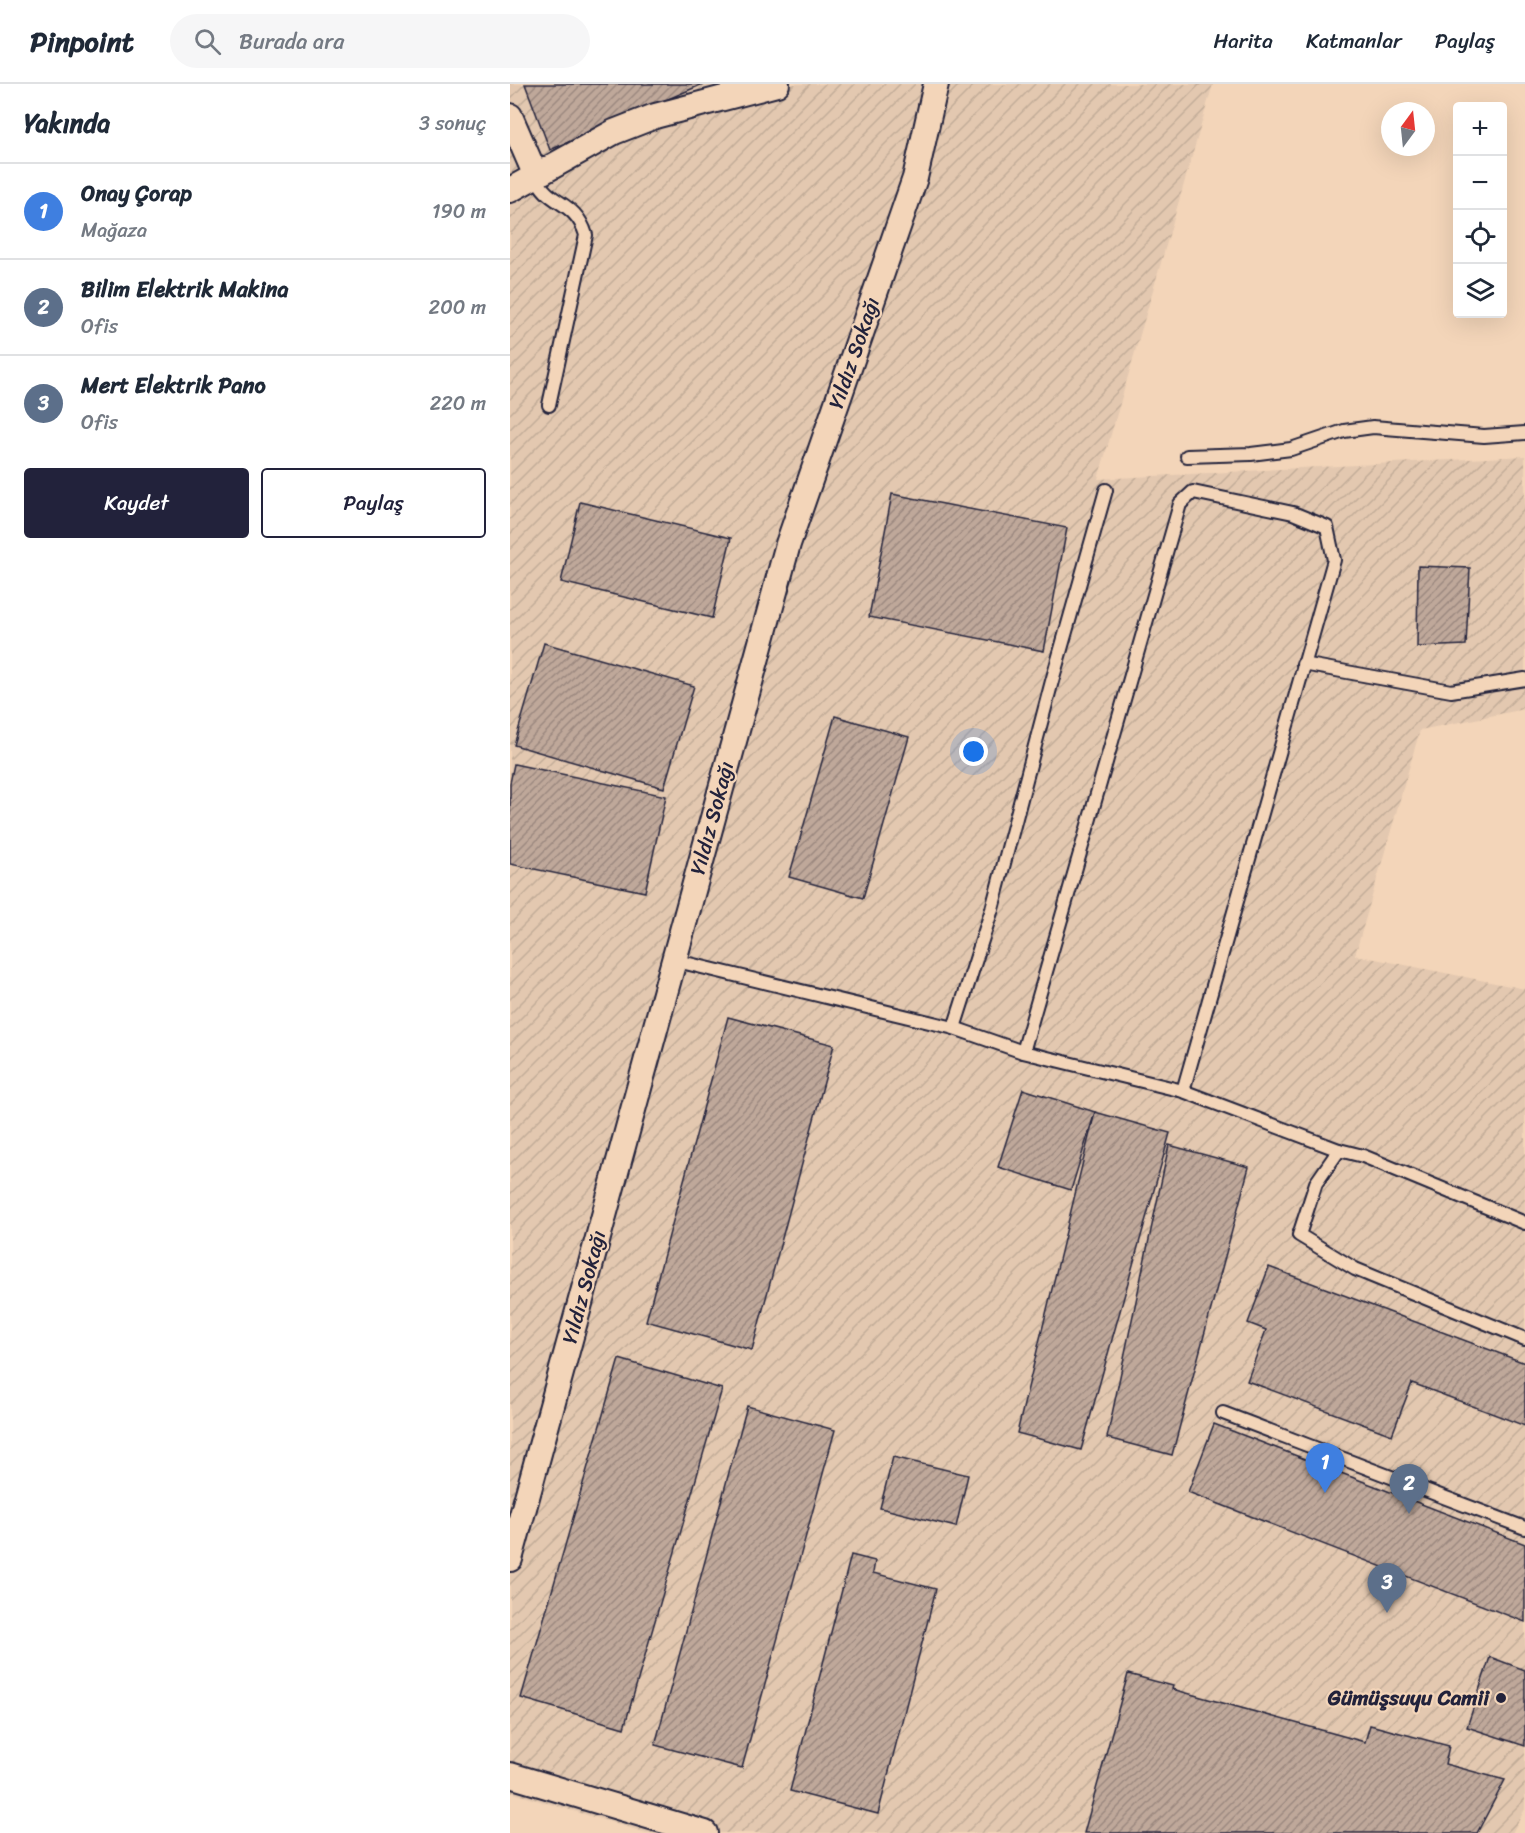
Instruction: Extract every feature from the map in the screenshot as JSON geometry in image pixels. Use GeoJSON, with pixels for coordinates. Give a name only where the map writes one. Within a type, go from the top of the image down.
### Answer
{"type":"FeatureCollection","features":[{"type":"Feature","properties":{"kind":"street"},"geometry":{"type":"LineString","coordinates":[[510,190],[614,132],[655,116],[777,84]]}},
{"type":"Feature","properties":{"kind":"street","name":"Yıldız Sokağı"},"geometry":{"type":"LineString","coordinates":[[510,1559],[788,544],[915,178],[936,84]]}},
{"type":"Feature","properties":{"kind":"street"},"geometry":{"type":"LineString","coordinates":[[510,116],[536,176]]}},
{"type":"Feature","properties":{"kind":"street"},"geometry":{"type":"LineString","coordinates":[[510,1775],[705,1833]]}},
{"type":"Feature","properties":{"kind":"lane"},"geometry":{"type":"LineString","coordinates":[[536,176],[540,188],[575,213],[586,235],[549,405]]}},
{"type":"Feature","properties":{"kind":"lane"},"geometry":{"type":"LineString","coordinates":[[1187,456],[1251,454],[1290,448],[1344,431],[1373,428],[1484,436],[1525,433]]}},
{"type":"Feature","properties":{"kind":"lane"},"geometry":{"type":"LineString","coordinates":[[954,1028],[992,909],[1052,681],[1106,490]]}},
{"type":"Feature","properties":{"kind":"lane"},"geometry":{"type":"LineString","coordinates":[[1023,1052],[1180,504],[1193,492],[1293,513],[1327,526],[1334,560],[1183,1091]]}},
{"type":"Feature","properties":{"kind":"lane"},"geometry":{"type":"LineString","coordinates":[[1303,664],[1451,691],[1525,679]]}},
{"type":"Feature","properties":{"kind":"lane"},"geometry":{"type":"LineString","coordinates":[[673,960],[954,1028],[1023,1052],[1183,1091],[1339,1150],[1363,1156],[1525,1223]]}},
{"type":"Feature","properties":{"kind":"lane"},"geometry":{"type":"LineString","coordinates":[[1339,1150],[1316,1183],[1299,1235],[1355,1269],[1525,1339]]}},
{"type":"Feature","properties":{"kind":"lane"},"geometry":{"type":"LineString","coordinates":[[1222,1413],[1525,1528]]}},
{"type":"Feature","properties":{"kind":"shaded area"},"geometry":{"type":"Polygon","coordinates":[[[510,84],[1213,84],[1098,479],[1525,456],[1525,709],[1420,730],[1355,955],[1525,989],[1525,1809],[1512,1833],[647,1833],[510,1792],[510,84]]]}},
{"type":"Feature","properties":{"kind":"building"},"geometry":{"type":"Polygon","coordinates":[[[525,84],[703,84],[550,150],[525,84]]]}},
{"type":"Feature","properties":{"kind":"building"},"geometry":{"type":"Polygon","coordinates":[[[892,494],[1067,528],[1044,651],[869,617],[892,494]]]}},
{"type":"Feature","properties":{"kind":"building"},"geometry":{"type":"Polygon","coordinates":[[[580,502],[731,538],[712,618],[561,582],[580,502]]]}},
{"type":"Feature","properties":{"kind":"building"},"geometry":{"type":"Polygon","coordinates":[[[1418,566],[1470,568],[1466,645],[1417,647],[1418,566]]]}},
{"type":"Feature","properties":{"kind":"building"},"geometry":{"type":"Polygon","coordinates":[[[544,643],[694,686],[664,788],[514,745],[544,643]]]}},
{"type":"Feature","properties":{"kind":"building"},"geometry":{"type":"Polygon","coordinates":[[[835,716],[909,737],[863,898],[789,877],[835,716]]]}},
{"type":"Feature","properties":{"kind":"building"},"geometry":{"type":"Polygon","coordinates":[[[514,764],[666,796],[645,892],[510,864],[510,783],[514,764]]]}},
{"type":"Feature","properties":{"kind":"building"},"geometry":{"type":"Polygon","coordinates":[[[728,1017],[834,1045],[752,1350],[646,1321],[728,1017]]]}},
{"type":"Feature","properties":{"kind":"building"},"geometry":{"type":"Polygon","coordinates":[[[1023,1089],[1095,1112],[1071,1190],[998,1167],[1023,1089]]]}},
{"type":"Feature","properties":{"kind":"building"},"geometry":{"type":"Polygon","coordinates":[[[1095,1112],[1170,1133],[1081,1450],[1017,1433],[1095,1112]]]}},
{"type":"Feature","properties":{"kind":"building"},"geometry":{"type":"Polygon","coordinates":[[[1169,1145],[1249,1167],[1172,1455],[1107,1438],[1169,1145]]]}},
{"type":"Feature","properties":{"kind":"building"},"geometry":{"type":"Polygon","coordinates":[[[1269,1267],[1525,1363],[1525,1426],[1412,1383],[1392,1435],[1247,1381],[1266,1330],[1248,1323],[1269,1267]]]}},
{"type":"Feature","properties":{"kind":"building"},"geometry":{"type":"Polygon","coordinates":[[[619,1359],[722,1389],[624,1728],[521,1698],[619,1359]]]}},
{"type":"Feature","properties":{"kind":"building"},"geometry":{"type":"Polygon","coordinates":[[[747,1406],[835,1430],[742,1768],[655,1745],[747,1406]]]}},
{"type":"Feature","properties":{"kind":"building"},"geometry":{"type":"Polygon","coordinates":[[[1214,1424],[1525,1544],[1525,1622],[1188,1492],[1214,1424]]]}},
{"type":"Feature","properties":{"kind":"building"},"geometry":{"type":"Polygon","coordinates":[[[893,1457],[968,1475],[956,1527],[880,1508],[893,1457]]]}},
{"type":"Feature","properties":{"kind":"building"},"geometry":{"type":"Polygon","coordinates":[[[851,1555],[875,1561],[873,1573],[936,1589],[878,1814],[790,1791],[851,1555]]]}},
{"type":"Feature","properties":{"kind":"building","name":"Gümüşsuyu Camii"},"geometry":{"type":"Polygon","coordinates":[[[1490,1657],[1525,1670],[1525,1746],[1467,1727],[1490,1657]]]}},
{"type":"Feature","properties":{"kind":"building"},"geometry":{"type":"Polygon","coordinates":[[[1128,1674],[1173,1686],[1172,1689],[1365,1742],[1370,1725],[1449,1746],[1445,1764],[1505,1780],[1477,1833],[1084,1833],[1128,1674]]]}},
{"type":"Feature","properties":{"kind":"place","name":"Onay Çorap"},"geometry":{"type":"Point","coordinates":[1325,1493]}},
{"type":"Feature","properties":{"kind":"place","name":"Bilim Elektrik Makina"},"geometry":{"type":"Point","coordinates":[1409,1514]}},
{"type":"Feature","properties":{"kind":"place","name":"Mert Elektrik Pano"},"geometry":{"type":"Point","coordinates":[1387,1613]}},
{"type":"Feature","properties":{"kind":"place","name":"Gümüşsuyu Camii"},"geometry":{"type":"Point","coordinates":[1501,1698]}}]}
